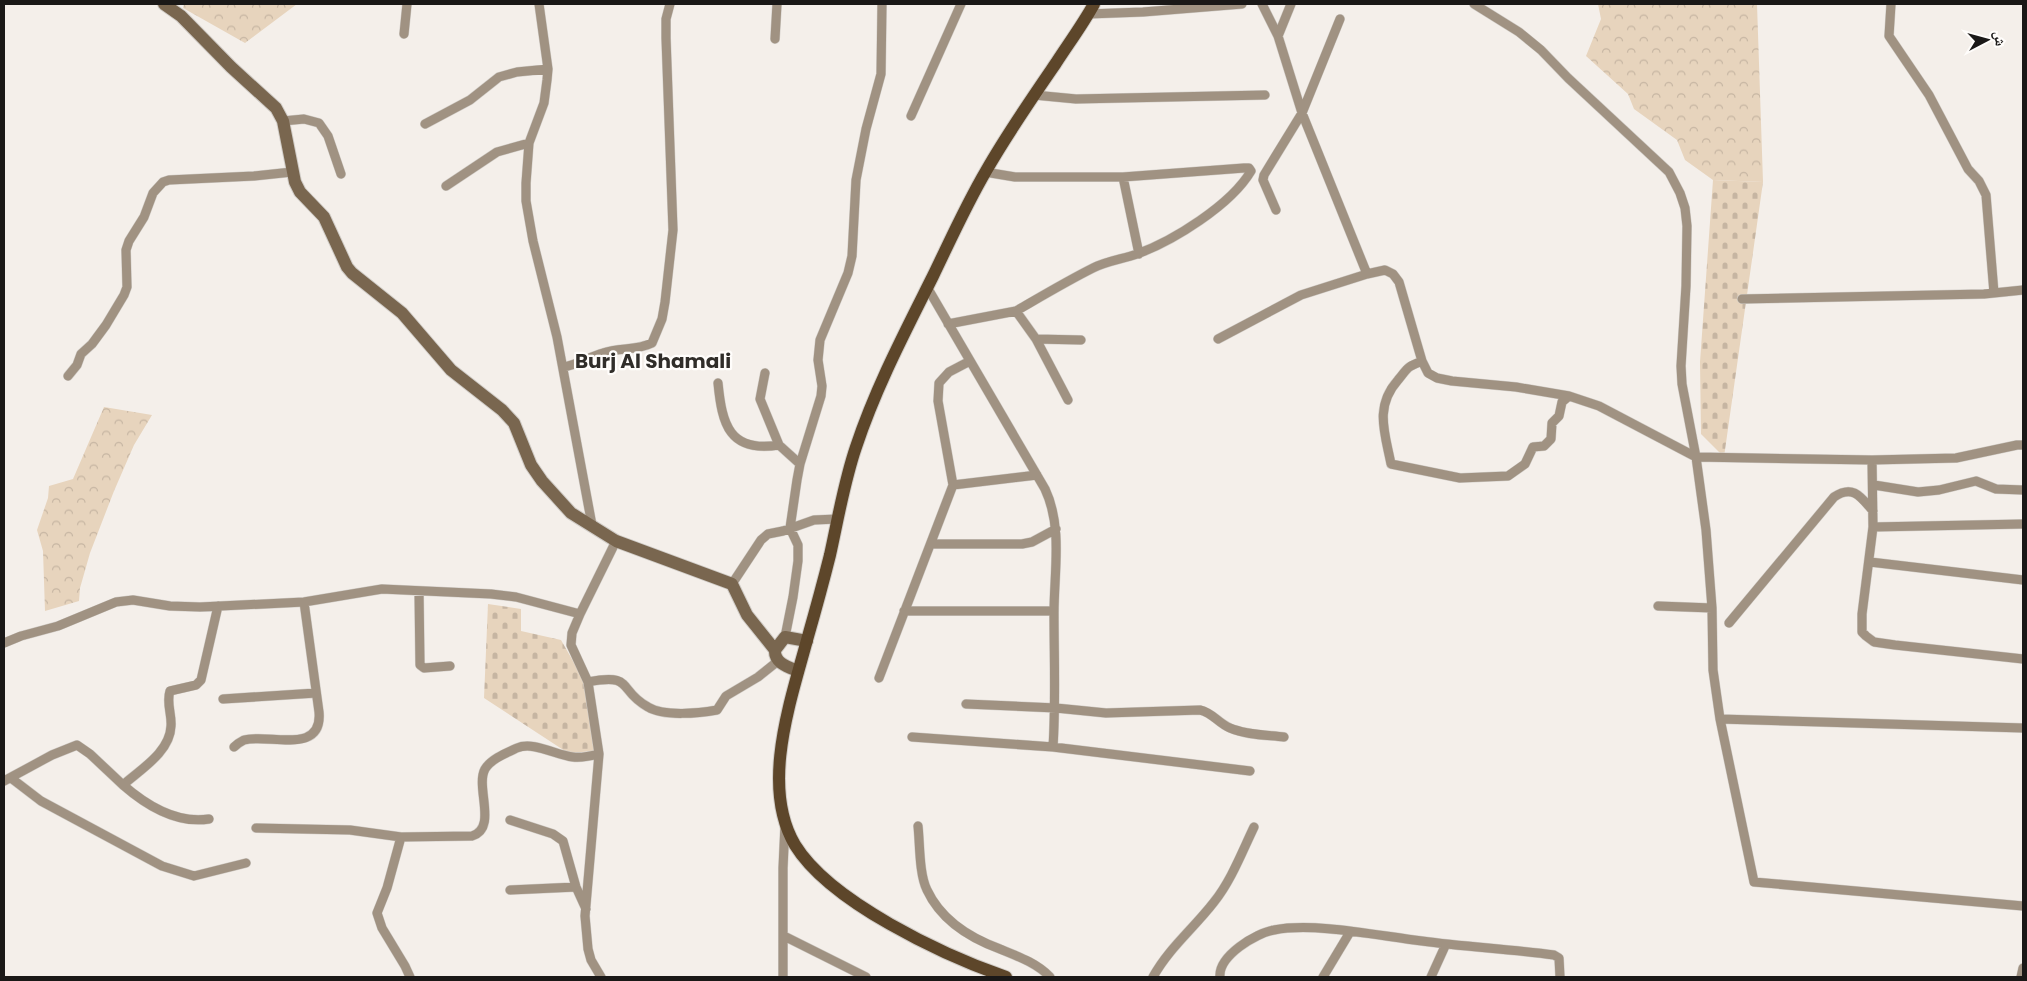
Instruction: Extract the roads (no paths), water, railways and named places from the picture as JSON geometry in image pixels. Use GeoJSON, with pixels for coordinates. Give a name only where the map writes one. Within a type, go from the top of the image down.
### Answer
{"type":"FeatureCollection","features":[{"type":"Feature","properties":{"kind":"main road"},"geometry":{"type":"LineString","coordinates":[[1006,977],[959,959],[883,920],[829,882],[812,866],[795,844],[785,822],[779,785],[781,759],[785,725],[798,671],[830,553],[855,448],[867,418],[887,371],[985,172],[1091,9]]}},
{"type":"Feature","properties":{"kind":"street"},"geometry":{"type":"LineString","coordinates":[[164,4],[181,16],[231,67],[276,108],[283,121],[292,172],[300,192],[327,222],[341,256],[352,273],[402,313],[452,370],[514,423],[531,465],[571,513],[616,541],[732,584],[747,615],[777,655],[798,671]]}},
{"type":"Feature","properties":{"kind":"street"},"geometry":{"type":"LineString","coordinates":[[404,34],[407,4]]}},
{"type":"Feature","properties":{"kind":"street"},"geometry":{"type":"LineString","coordinates":[[540,4],[548,69],[544,103],[530,142],[526,183],[528,215],[562,367],[592,525]]}},
{"type":"Feature","properties":{"kind":"street"},"geometry":{"type":"LineString","coordinates":[[562,367],[573,366],[603,352],[620,349],[632,350],[652,344],[662,319],[668,284],[673,230],[666,38],[666,19],[670,4]]}},
{"type":"Feature","properties":{"kind":"street"},"geometry":{"type":"LineString","coordinates":[[775,39],[777,4]]}},
{"type":"Feature","properties":{"kind":"street"},"geometry":{"type":"LineString","coordinates":[[588,682],[604,679],[622,681],[636,698],[648,708],[661,711],[702,713],[717,710],[726,696],[758,677],[777,655],[785,637],[798,561],[798,545],[790,528],[800,464],[821,396],[822,386],[818,360],[820,340],[848,273],[852,256],[856,180],[866,129],[881,74],[882,4]]}},
{"type":"Feature","properties":{"kind":"street"},"geometry":{"type":"LineString","coordinates":[[912,116],[961,4]]}},
{"type":"Feature","properties":{"kind":"street"},"geometry":{"type":"LineString","coordinates":[[1091,9],[1143,12],[1242,4]]}},
{"type":"Feature","properties":{"kind":"street"},"geometry":{"type":"LineString","coordinates":[[1262,4],[1278,36],[1302,113],[1366,274]]}},
{"type":"Feature","properties":{"kind":"street"},"geometry":{"type":"LineString","coordinates":[[1278,36],[1291,4]]}},
{"type":"Feature","properties":{"kind":"street"},"geometry":{"type":"LineString","coordinates":[[1474,4],[1519,32],[1541,50],[1568,78],[1669,172],[1680,193],[1685,208],[1687,226],[1682,384],[1696,457],[1706,530],[1712,608],[1713,670],[1720,720],[1754,882],[2023,906]]}},
{"type":"Feature","properties":{"kind":"street"},"geometry":{"type":"LineString","coordinates":[[1891,4],[1889,36],[1929,95],[1968,169],[1979,181],[1986,195],[1994,293]]}},
{"type":"Feature","properties":{"kind":"street"},"geometry":{"type":"LineString","coordinates":[[1276,210],[1263,180],[1264,175],[1302,113],[1340,20]]}},
{"type":"Feature","properties":{"kind":"street"},"geometry":{"type":"LineString","coordinates":[[425,124],[470,100],[499,77],[517,72],[548,69]]}},
{"type":"Feature","properties":{"kind":"street"},"geometry":{"type":"LineString","coordinates":[[1034,95],[1076,99],[1265,95]]}},
{"type":"Feature","properties":{"kind":"street"},"geometry":{"type":"LineString","coordinates":[[283,121],[304,120],[319,123],[328,136],[341,174]]}},
{"type":"Feature","properties":{"kind":"street"},"geometry":{"type":"LineString","coordinates":[[446,186],[497,152],[530,142]]}},
{"type":"Feature","properties":{"kind":"street"},"geometry":{"type":"LineString","coordinates":[[948,324],[1016,310],[1095,267],[1138,254],[1174,237],[1210,212],[1236,189],[1250,171],[1249,168],[1244,168],[1123,178],[1015,177],[985,172]]}},
{"type":"Feature","properties":{"kind":"street"},"geometry":{"type":"LineString","coordinates":[[68,376],[77,364],[81,354],[92,344],[106,325],[124,295],[127,287],[126,250],[129,240],[154,194],[163,182],[169,180],[254,176],[292,172]]}},
{"type":"Feature","properties":{"kind":"street"},"geometry":{"type":"LineString","coordinates":[[1123,178],[1138,254]]}},
{"type":"Feature","properties":{"kind":"street"},"geometry":{"type":"LineString","coordinates":[[1218,339],[1301,295],[1366,274],[1386,270],[1394,274],[1399,282],[1422,362],[1428,373],[1438,378],[1452,381],[1516,387],[1569,396],[1616,414],[1696,457],[1872,460],[1956,458],[2023,445]]}},
{"type":"Feature","properties":{"kind":"street"},"geometry":{"type":"LineString","coordinates":[[928,287],[1037,474],[1050,500],[1056,529],[1054,611],[1056,708],[1053,747]]}},
{"type":"Feature","properties":{"kind":"street"},"geometry":{"type":"LineString","coordinates":[[1742,299],[1994,293],[2023,290]]}},
{"type":"Feature","properties":{"kind":"street"},"geometry":{"type":"LineString","coordinates":[[1016,310],[1036,339],[1068,400]]}},
{"type":"Feature","properties":{"kind":"street"},"geometry":{"type":"LineString","coordinates":[[1036,339],[1081,340]]}},
{"type":"Feature","properties":{"kind":"street"},"geometry":{"type":"LineString","coordinates":[[879,678],[952,485],[940,418],[939,383],[949,372],[970,361]]}},
{"type":"Feature","properties":{"kind":"street"},"geometry":{"type":"LineString","coordinates":[[1422,362],[1407,367],[1390,388],[1386,397],[1383,415],[1385,442],[1392,464],[1460,478],[1508,476],[1525,464],[1533,447],[1544,446],[1551,439],[1552,423],[1558,416],[1562,402],[1569,396]]}},
{"type":"Feature","properties":{"kind":"street"},"geometry":{"type":"LineString","coordinates":[[765,373],[760,399],[778,445],[800,464]]}},
{"type":"Feature","properties":{"kind":"street"},"geometry":{"type":"LineString","coordinates":[[718,383],[723,419],[734,435],[747,444],[756,447],[778,445]]}},
{"type":"Feature","properties":{"kind":"street"},"geometry":{"type":"LineString","coordinates":[[1872,460],[1874,527],[1862,632],[1874,642],[2023,659]]}},
{"type":"Feature","properties":{"kind":"street"},"geometry":{"type":"LineString","coordinates":[[952,485],[1037,474]]}},
{"type":"Feature","properties":{"kind":"street"},"geometry":{"type":"LineString","coordinates":[[1874,485],[1918,492],[1939,490],[1976,481],[1996,489],[2023,490]]}},
{"type":"Feature","properties":{"kind":"street"},"geometry":{"type":"LineString","coordinates":[[1729,623],[1834,498],[1846,492],[1857,494],[1873,511]]}},
{"type":"Feature","properties":{"kind":"street"},"geometry":{"type":"LineString","coordinates":[[732,584],[761,540],[768,534],[814,520],[837,519]]}},
{"type":"Feature","properties":{"kind":"street"},"geometry":{"type":"LineString","coordinates":[[1874,527],[2023,524]]}},
{"type":"Feature","properties":{"kind":"street"},"geometry":{"type":"LineString","coordinates":[[931,544],[1022,544],[1032,542],[1056,529]]}},
{"type":"Feature","properties":{"kind":"street"},"geometry":{"type":"LineString","coordinates":[[601,977],[588,949],[586,909],[599,754],[588,682],[571,645],[572,633],[580,614],[616,541]]}},
{"type":"Feature","properties":{"kind":"street"},"geometry":{"type":"LineString","coordinates":[[1870,562],[2023,580]]}},
{"type":"Feature","properties":{"kind":"street"},"geometry":{"type":"LineString","coordinates":[[4,643],[21,636],[58,626],[126,600],[170,606],[218,606],[304,602],[382,589],[419,592],[464,592],[507,596],[580,614]]}},
{"type":"Feature","properties":{"kind":"street"},"geometry":{"type":"LineString","coordinates":[[419,592],[420,665],[424,668],[450,666]]}},
{"type":"Feature","properties":{"kind":"street"},"geometry":{"type":"LineString","coordinates":[[234,747],[245,740],[306,738],[314,734],[320,720],[304,602]]}},
{"type":"Feature","properties":{"kind":"street"},"geometry":{"type":"LineString","coordinates":[[124,785],[167,744],[171,727],[168,701],[170,691],[196,685],[201,680],[218,606]]}},
{"type":"Feature","properties":{"kind":"street"},"geometry":{"type":"LineString","coordinates":[[1658,606],[1712,608]]}},
{"type":"Feature","properties":{"kind":"street"},"geometry":{"type":"LineString","coordinates":[[904,611],[1054,611]]}},
{"type":"Feature","properties":{"kind":"street"},"geometry":{"type":"LineString","coordinates":[[785,637],[807,641]]}},
{"type":"Feature","properties":{"kind":"street"},"geometry":{"type":"LineString","coordinates":[[223,699],[316,693]]}},
{"type":"Feature","properties":{"kind":"street"},"geometry":{"type":"LineString","coordinates":[[966,704],[1056,708],[1129,714],[1200,710],[1208,712],[1231,729],[1284,737]]}},
{"type":"Feature","properties":{"kind":"street"},"geometry":{"type":"LineString","coordinates":[[1720,720],[2023,728]]}},
{"type":"Feature","properties":{"kind":"street"},"geometry":{"type":"LineString","coordinates":[[912,737],[1053,747],[1250,771]]}},
{"type":"Feature","properties":{"kind":"street"},"geometry":{"type":"LineString","coordinates":[[210,819],[194,821],[147,804],[78,745],[52,755],[7,780],[41,801],[162,866],[194,876],[246,863]]}},
{"type":"Feature","properties":{"kind":"street"},"geometry":{"type":"LineString","coordinates":[[256,828],[350,830],[401,838],[465,837],[477,835],[484,826],[484,773],[493,761],[519,747],[529,746],[576,758],[599,754]]}},
{"type":"Feature","properties":{"kind":"street"},"geometry":{"type":"LineString","coordinates":[[510,820],[559,837],[566,847],[576,887],[586,909]]}},
{"type":"Feature","properties":{"kind":"street"},"geometry":{"type":"LineString","coordinates":[[784,977],[783,868],[785,822]]}},
{"type":"Feature","properties":{"kind":"street"},"geometry":{"type":"LineString","coordinates":[[918,826],[926,890],[942,912],[967,934],[1036,965],[1050,977]]}},
{"type":"Feature","properties":{"kind":"street"},"geometry":{"type":"LineString","coordinates":[[1153,977],[1171,950],[1214,902],[1254,827]]}},
{"type":"Feature","properties":{"kind":"street"},"geometry":{"type":"LineString","coordinates":[[401,838],[387,888],[379,908],[378,917],[410,977]]}},
{"type":"Feature","properties":{"kind":"street"},"geometry":{"type":"LineString","coordinates":[[510,890],[576,887]]}},
{"type":"Feature","properties":{"kind":"street"},"geometry":{"type":"LineString","coordinates":[[1220,977],[1221,968],[1230,955],[1244,943],[1259,934],[1288,928],[1350,932],[1554,955],[1559,958],[1560,977]]}},
{"type":"Feature","properties":{"kind":"street"},"geometry":{"type":"LineString","coordinates":[[1323,977],[1350,932]]}},
{"type":"Feature","properties":{"kind":"street"},"geometry":{"type":"LineString","coordinates":[[784,936],[866,977]]}},
{"type":"Feature","properties":{"kind":"street"},"geometry":{"type":"LineString","coordinates":[[1431,977],[1446,944]]}},
{"type":"Feature","properties":{"kind":"street"},"geometry":{"type":"LineString","coordinates":[[2021,977],[2023,968]]}},
{"type":"Feature","properties":{"kind":"district","name":"Burj Al Shamali"},"geometry":{"type":"Point","coordinates":[653,361]}}]}
